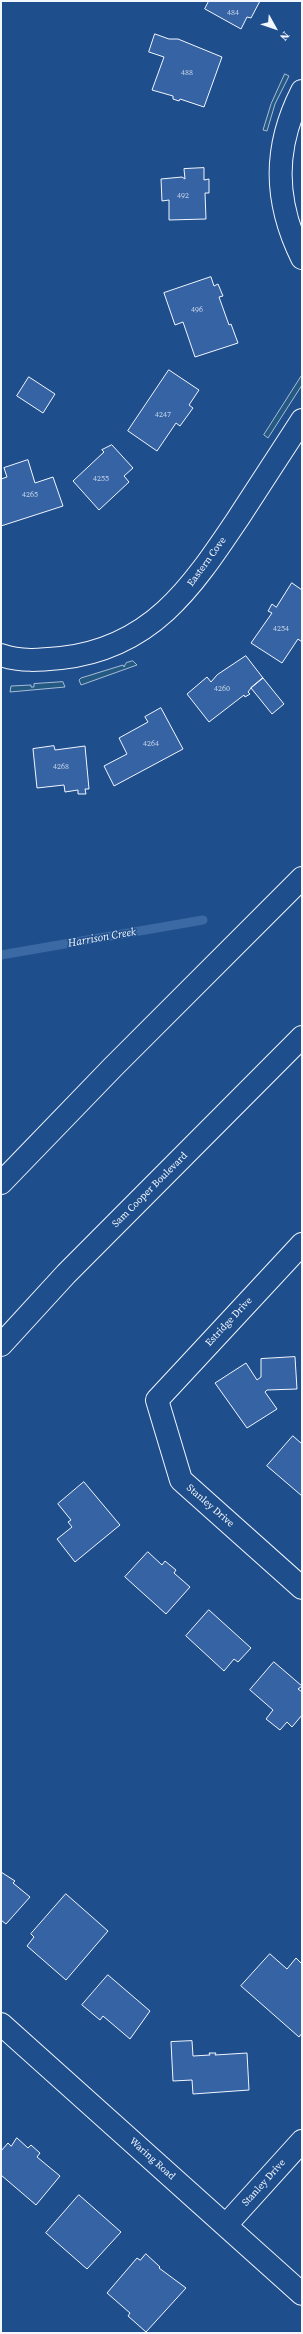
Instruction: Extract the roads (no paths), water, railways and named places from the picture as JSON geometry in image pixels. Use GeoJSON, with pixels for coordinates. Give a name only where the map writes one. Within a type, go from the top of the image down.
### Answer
{"type":"FeatureCollection","features":[{"type":"Feature","properties":{"kind":"main road"},"geometry":{"type":"LineString","coordinates":[[302,91],[294,107],[282,144],[280,183],[292,239],[302,258]]}},
{"type":"Feature","properties":{"kind":"main road","name":"Eastern Cove"},"geometry":{"type":"LineString","coordinates":[[1,655],[35,661],[87,655],[114,644],[147,626],[197,580],[302,420]]}},
{"type":"Feature","properties":{"kind":"main road"},"geometry":{"type":"LineString","coordinates":[[1,1183],[113,1067],[302,878]]}},
{"type":"Feature","properties":{"kind":"main road","name":"Sam Cooper Boulevard"},"geometry":{"type":"LineString","coordinates":[[1,1345],[66,1274],[302,1037]]}},
{"type":"Feature","properties":{"kind":"main road","name":"Estridge Drive"},"geometry":{"type":"LineString","coordinates":[[157,1400],[302,1244]]}},
{"type":"Feature","properties":{"kind":"main road","name":"Stanley Drive"},"geometry":{"type":"LineString","coordinates":[[157,1400],[181,1480],[302,1588]]}},
{"type":"Feature","properties":{"kind":"main road","name":"Waring Road"},"geometry":{"type":"LineString","coordinates":[[1,2024],[302,2294]]}},
{"type":"Feature","properties":{"kind":"main road","name":"Stanley Drive"},"geometry":{"type":"LineString","coordinates":[[226,2225],[302,2141]]}},
{"type":"Feature","properties":{"kind":"waterway","name":"Harrison Creek"},"geometry":{"type":"LineString","coordinates":[[1,955],[203,920]]}}]}
